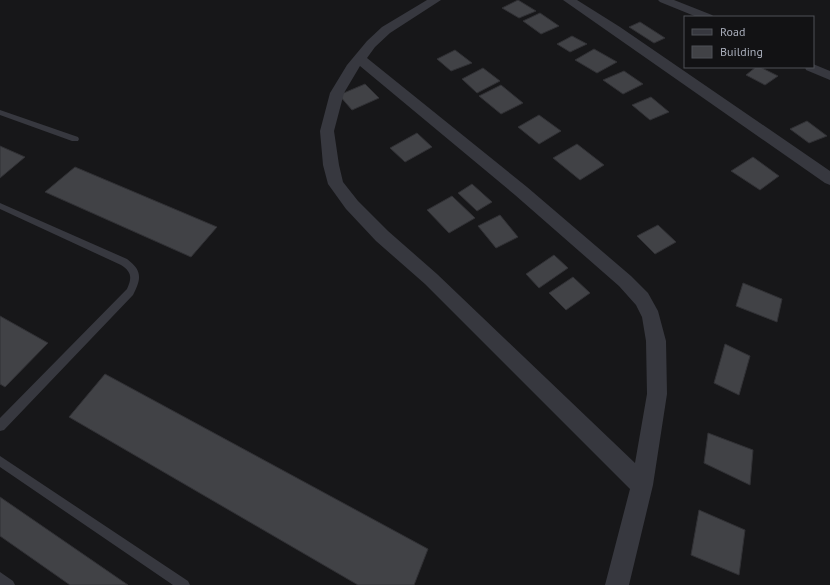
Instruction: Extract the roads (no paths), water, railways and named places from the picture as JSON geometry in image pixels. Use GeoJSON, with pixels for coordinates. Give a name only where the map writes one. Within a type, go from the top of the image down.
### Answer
{"type":"FeatureCollection","features":[{"type":"Feature","properties":{"kind":"street"},"geometry":{"type":"LineString","coordinates":[[435,0],[386,30],[371,44],[352,68],[336,93],[327,131],[330,165],[336,184],[352,205],[382,236],[442,290],[642,485]]}},
{"type":"Feature","properties":{"kind":"street"},"geometry":{"type":"LineString","coordinates":[[569,0],[616,30],[830,179]]}},
{"type":"Feature","properties":{"kind":"street"},"geometry":{"type":"LineString","coordinates":[[664,0],[705,16]]}},
{"type":"Feature","properties":{"kind":"street"},"geometry":{"type":"LineString","coordinates":[[360,59],[521,191],[625,281],[642,299],[651,317],[656,341],[657,394],[642,485],[617,585]]}},
{"type":"Feature","properties":{"kind":"street"},"geometry":{"type":"LineString","coordinates":[[813,68],[830,76]]}},
{"type":"Feature","properties":{"kind":"lane"},"geometry":{"type":"LineString","coordinates":[[0,112],[75,140]]}},
{"type":"Feature","properties":{"kind":"lane"},"geometry":{"type":"LineString","coordinates":[[0,206],[132,266],[136,274],[135,282],[130,292],[0,426]]}},
{"type":"Feature","properties":{"kind":"lane"},"geometry":{"type":"LineString","coordinates":[[0,461],[184,585]]}},
{"type":"Feature","properties":{"kind":"lane"},"geometry":{"type":"LineString","coordinates":[[0,578],[9,585]]}}]}
